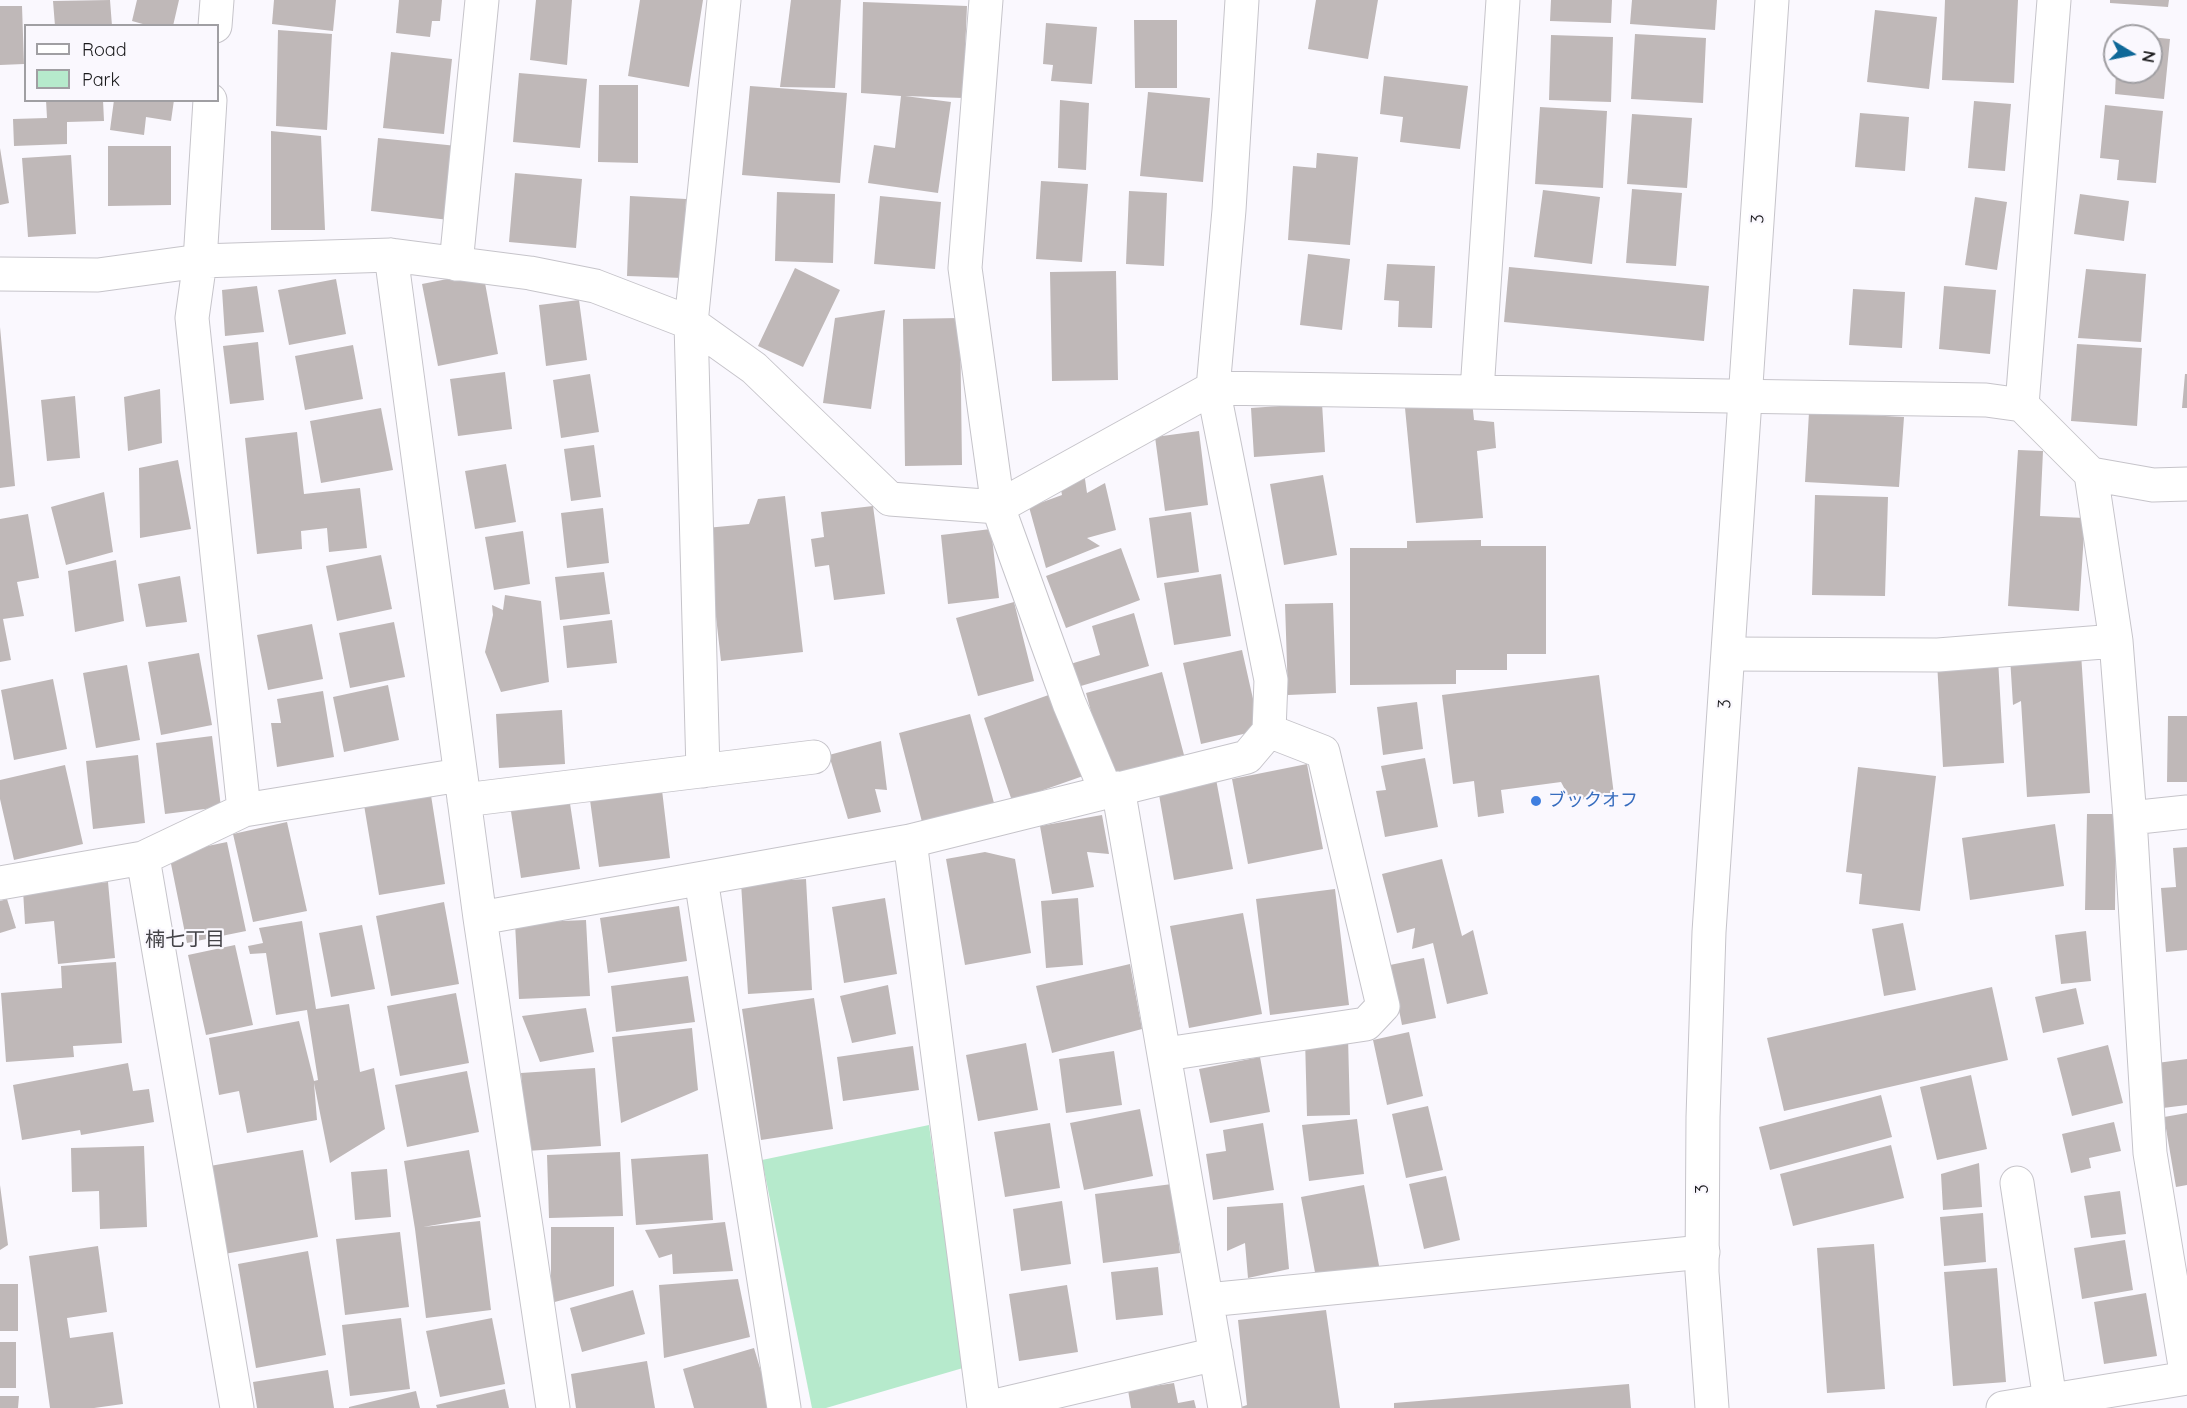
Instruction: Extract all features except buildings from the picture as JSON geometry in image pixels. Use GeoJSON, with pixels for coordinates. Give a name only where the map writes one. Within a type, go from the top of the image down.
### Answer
{"type":"FeatureCollection","features":[{"type":"Feature","properties":{"kind":"street"},"geometry":{"type":"LineString","coordinates":[[215,24],[217,0]]}},
{"type":"Feature","properties":{"kind":"street"},"geometry":{"type":"LineString","coordinates":[[456,264],[482,0]]}},
{"type":"Feature","properties":{"kind":"street"},"geometry":{"type":"LineString","coordinates":[[703,771],[691,323],[724,0]]}},
{"type":"Feature","properties":{"kind":"street"},"geometry":{"type":"LineString","coordinates":[[986,0],[965,268],[998,507],[1069,703],[1112,789],[1166,1054],[1225,1408]]}},
{"type":"Feature","properties":{"kind":"street"},"geometry":{"type":"LineString","coordinates":[[480,918],[910,842],[1112,789],[1247,757],[1269,731],[1271,680],[1213,388],[1229,210],[1242,0]]}},
{"type":"Feature","properties":{"kind":"street"},"geometry":{"type":"LineString","coordinates":[[1477,391],[1503,0]]}},
{"type":"Feature","properties":{"kind":"street","name":"3"},"geometry":{"type":"LineString","coordinates":[[1712,1408],[1702,1252],[1703,1117],[1709,932],[1772,0]]}},
{"type":"Feature","properties":{"kind":"street"},"geometry":{"type":"LineString","coordinates":[[2022,405],[2054,0]]}},
{"type":"Feature","properties":{"kind":"street"},"geometry":{"type":"LineString","coordinates":[[210,102],[200,261],[192,318],[244,810]]}},
{"type":"Feature","properties":{"kind":"street"},"geometry":{"type":"LineString","coordinates":[[391,255],[480,918],[553,1408]]}},
{"type":"Feature","properties":{"kind":"street"},"geometry":{"type":"LineString","coordinates":[[0,274],[98,275],[200,261],[391,255],[530,273],[595,286],[691,323],[754,368],[890,499],[998,507],[1213,388],[1746,394],[1986,400],[2022,405],[2091,474],[2153,485],[2187,484]]}},
{"type":"Feature","properties":{"kind":"street"},"geometry":{"type":"LineString","coordinates":[[2004,1408],[2187,1378],[2150,1153],[2130,818],[2116,640],[2091,474]]}},
{"type":"Feature","properties":{"kind":"street"},"geometry":{"type":"LineString","coordinates":[[1729,654],[1938,655],[2116,640]]}},
{"type":"Feature","properties":{"kind":"street"},"geometry":{"type":"LineString","coordinates":[[1166,1054],[1366,1024],[1383,1006],[1323,752],[1269,731]]}},
{"type":"Feature","properties":{"kind":"street"},"geometry":{"type":"LineString","coordinates":[[0,883],[143,858],[244,810],[462,788],[703,771],[814,757]]}},
{"type":"Feature","properties":{"kind":"street"},"geometry":{"type":"LineString","coordinates":[[2130,818],[2187,812]]}},
{"type":"Feature","properties":{"kind":"street"},"geometry":{"type":"LineString","coordinates":[[910,842],[985,1408],[1216,1354]]}},
{"type":"Feature","properties":{"kind":"street"},"geometry":{"type":"LineString","coordinates":[[143,858],[237,1408]]}},
{"type":"Feature","properties":{"kind":"street"},"geometry":{"type":"LineString","coordinates":[[701,879],[784,1408]]}},
{"type":"Feature","properties":{"kind":"street"},"geometry":{"type":"LineString","coordinates":[[2017,1183],[2050,1400]]}},
{"type":"Feature","properties":{"kind":"street"},"geometry":{"type":"LineString","coordinates":[[1208,1300],[1702,1252]]}},
{"type":"Feature","properties":{"kind":"green space"},"geometry":{"type":"Polygon","coordinates":[[[929,1125],[963,1368],[826,1408],[812,1408],[762,1160],[929,1125]]]}},
{"type":"Feature","properties":{"kind":"place","name":"ブックオフ"},"geometry":{"type":"Point","coordinates":[1536,801]}},
{"type":"Feature","properties":{"kind":"district","name":"楠七丁目"},"geometry":{"type":"Point","coordinates":[185,940]}}]}
